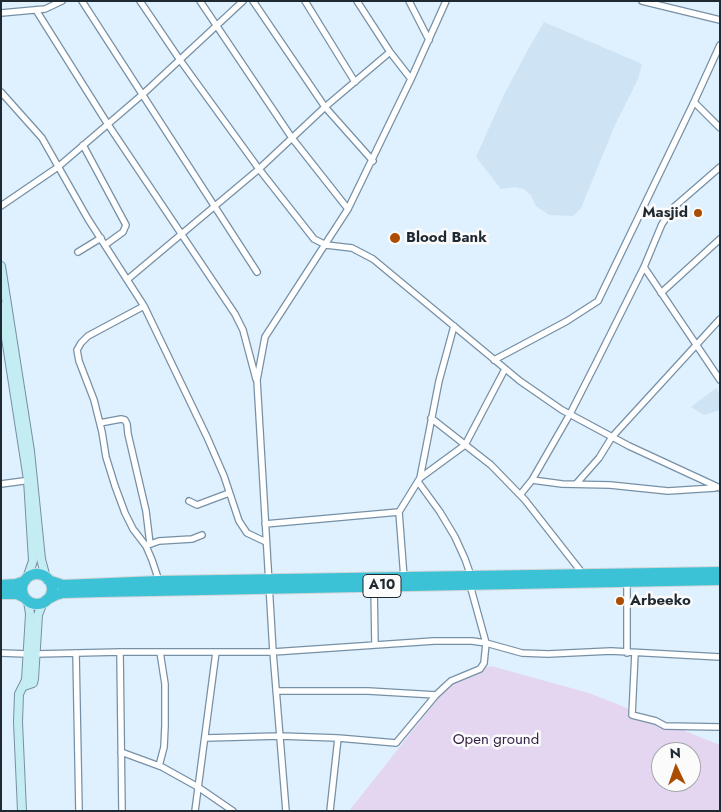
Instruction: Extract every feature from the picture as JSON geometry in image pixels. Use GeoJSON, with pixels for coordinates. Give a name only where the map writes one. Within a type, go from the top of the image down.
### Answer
{"type":"FeatureCollection","features":[{"type":"Feature","properties":{"kind":"highway","name":"A10"},"geometry":{"type":"LineString","coordinates":[[1,585],[16,584],[37,575],[63,584],[159,581],[374,586],[470,580],[586,578],[720,572]]}},
{"type":"Feature","properties":{"kind":"highway","name":"A10"},"geometry":{"type":"LineString","coordinates":[[1,594],[17,594],[37,604],[63,593],[404,578],[470,580]]}},
{"type":"Feature","properties":{"kind":"highway","name":"A10"},"geometry":{"type":"LineString","coordinates":[[586,578],[627,582],[720,580]]}},
{"type":"Feature","properties":{"kind":"highway"},"geometry":{"type":"LineString","coordinates":[[26,579],[22,590],[26,600]]}},
{"type":"Feature","properties":{"kind":"highway"},"geometry":{"type":"LineString","coordinates":[[45,601],[51,592],[47,579]]}},
{"type":"Feature","properties":{"kind":"main road"},"geometry":{"type":"LineString","coordinates":[[1,266],[7,346]]}},
{"type":"Feature","properties":{"kind":"main road"},"geometry":{"type":"LineString","coordinates":[[1,306],[31,480],[41,559],[47,579]]}},
{"type":"Feature","properties":{"kind":"main road"},"geometry":{"type":"LineString","coordinates":[[26,579],[33,561],[34,552],[31,480]]}},
{"type":"Feature","properties":{"kind":"main road"},"geometry":{"type":"LineString","coordinates":[[22,811],[18,722],[19,694],[24,686],[33,683],[30,614],[26,600]]}},
{"type":"Feature","properties":{"kind":"main road"},"geometry":{"type":"LineString","coordinates":[[32,654],[38,615],[45,601]]}},
{"type":"Feature","properties":{"kind":"street"},"geometry":{"type":"LineString","coordinates":[[1,13],[45,9],[62,1]]}},
{"type":"Feature","properties":{"kind":"street"},"geometry":{"type":"LineString","coordinates":[[82,1],[257,272]]}},
{"type":"Feature","properties":{"kind":"street"},"geometry":{"type":"LineString","coordinates":[[140,1],[259,170],[314,239],[326,245],[352,248],[374,259],[520,381],[570,414],[670,466],[719,488]]}},
{"type":"Feature","properties":{"kind":"street"},"geometry":{"type":"LineString","coordinates":[[200,1],[292,138],[348,209]]}},
{"type":"Feature","properties":{"kind":"street"},"geometry":{"type":"LineString","coordinates":[[1,206],[58,167],[143,94],[243,1]]}},
{"type":"Feature","properties":{"kind":"street"},"geometry":{"type":"LineString","coordinates":[[253,1],[325,107],[373,161]]}},
{"type":"Feature","properties":{"kind":"street"},"geometry":{"type":"LineString","coordinates":[[305,1],[355,82]]}},
{"type":"Feature","properties":{"kind":"street"},"geometry":{"type":"LineString","coordinates":[[357,1],[390,52],[411,79]]}},
{"type":"Feature","properties":{"kind":"street"},"geometry":{"type":"LineString","coordinates":[[409,1],[429,40]]}},
{"type":"Feature","properties":{"kind":"street"},"geometry":{"type":"LineString","coordinates":[[257,380],[265,337],[348,209],[373,161],[446,1]]}},
{"type":"Feature","properties":{"kind":"street"},"geometry":{"type":"LineString","coordinates":[[642,1],[720,20]]}},
{"type":"Feature","properties":{"kind":"street"},"geometry":{"type":"LineString","coordinates":[[36,10],[107,124],[235,314],[243,330],[257,380],[273,652],[286,811]]}},
{"type":"Feature","properties":{"kind":"street"},"geometry":{"type":"LineString","coordinates":[[494,360],[567,321],[598,301],[720,45]]}},
{"type":"Feature","properties":{"kind":"street"},"geometry":{"type":"LineString","coordinates":[[128,279],[259,170],[325,107],[390,52]]}},
{"type":"Feature","properties":{"kind":"street"},"geometry":{"type":"LineString","coordinates":[[1,92],[42,138],[100,238],[144,306],[207,437],[239,521],[248,533],[266,542]]}},
{"type":"Feature","properties":{"kind":"street"},"geometry":{"type":"LineString","coordinates":[[694,102],[720,128]]}},
{"type":"Feature","properties":{"kind":"street"},"geometry":{"type":"LineString","coordinates":[[83,145],[126,225],[124,232],[105,245]]}},
{"type":"Feature","properties":{"kind":"street"},"geometry":{"type":"LineString","coordinates":[[520,495],[532,480],[570,414],[644,267],[662,224],[674,207],[720,167]]}},
{"type":"Feature","properties":{"kind":"street"},"geometry":{"type":"LineString","coordinates":[[78,252],[100,238]]}},
{"type":"Feature","properties":{"kind":"street"},"geometry":{"type":"LineString","coordinates":[[662,293],[720,240]]}},
{"type":"Feature","properties":{"kind":"street"},"geometry":{"type":"LineString","coordinates":[[644,267],[720,380]]}},
{"type":"Feature","properties":{"kind":"street"},"geometry":{"type":"LineString","coordinates":[[144,306],[88,336],[81,343],[78,350],[79,361],[94,400],[106,457],[125,513],[133,530],[148,545]]}},
{"type":"Feature","properties":{"kind":"street"},"geometry":{"type":"LineString","coordinates":[[576,484],[599,458],[612,437],[720,320]]}},
{"type":"Feature","properties":{"kind":"street"},"geometry":{"type":"LineString","coordinates":[[205,738],[280,736],[396,743],[436,695],[451,681],[480,669],[484,663],[486,643],[465,559],[455,537],[420,480],[439,381],[454,326]]}},
{"type":"Feature","properties":{"kind":"street"},"geometry":{"type":"LineString","coordinates":[[404,578],[399,512],[420,480],[465,445],[505,369]]}},
{"type":"Feature","properties":{"kind":"street"},"geometry":{"type":"LineString","coordinates":[[431,418],[491,465],[520,495],[586,578]]}},
{"type":"Feature","properties":{"kind":"street"},"geometry":{"type":"LineString","coordinates":[[100,423],[121,419],[125,420],[127,424],[146,511],[148,545],[159,581]]}},
{"type":"Feature","properties":{"kind":"street"},"geometry":{"type":"LineString","coordinates":[[1,484],[31,480]]}},
{"type":"Feature","properties":{"kind":"street"},"geometry":{"type":"LineString","coordinates":[[532,480],[668,491],[719,488]]}},
{"type":"Feature","properties":{"kind":"street"},"geometry":{"type":"LineString","coordinates":[[189,501],[197,505],[229,493]]}},
{"type":"Feature","properties":{"kind":"street"},"geometry":{"type":"LineString","coordinates":[[265,524],[399,512]]}},
{"type":"Feature","properties":{"kind":"street"},"geometry":{"type":"LineString","coordinates":[[148,545],[159,541],[192,539],[202,535]]}},
{"type":"Feature","properties":{"kind":"street"},"geometry":{"type":"LineString","coordinates":[[627,582],[627,653]]}},
{"type":"Feature","properties":{"kind":"street"},"geometry":{"type":"LineString","coordinates":[[374,586],[375,645]]}},
{"type":"Feature","properties":{"kind":"street"},"geometry":{"type":"LineString","coordinates":[[1,653],[273,652],[434,641],[472,641],[522,653],[548,654],[611,651],[720,657]]}},
{"type":"Feature","properties":{"kind":"street"},"geometry":{"type":"LineString","coordinates":[[120,652],[123,810]]}},
{"type":"Feature","properties":{"kind":"street"},"geometry":{"type":"LineString","coordinates":[[159,766],[164,746],[165,726],[165,684],[160,652]]}},
{"type":"Feature","properties":{"kind":"street"},"geometry":{"type":"LineString","coordinates":[[195,811],[216,652]]}},
{"type":"Feature","properties":{"kind":"street"},"geometry":{"type":"LineString","coordinates":[[76,653],[79,811]]}},
{"type":"Feature","properties":{"kind":"street"},"geometry":{"type":"LineString","coordinates":[[635,653],[632,715],[656,721],[665,726],[720,727]]}},
{"type":"Feature","properties":{"kind":"street"},"geometry":{"type":"LineString","coordinates":[[709,657],[720,662]]}},
{"type":"Feature","properties":{"kind":"street"},"geometry":{"type":"LineString","coordinates":[[276,691],[350,691],[436,695]]}},
{"type":"Feature","properties":{"kind":"street"},"geometry":{"type":"LineString","coordinates":[[330,811],[338,738]]}},
{"type":"Feature","properties":{"kind":"street"},"geometry":{"type":"LineString","coordinates":[[121,752],[159,766],[198,787],[233,811]]}},
{"type":"Feature","properties":{"kind":"shaded area"},"geometry":{"type":"Polygon","coordinates":[[[544,22],[642,64],[638,79],[615,125],[581,208],[573,216],[549,215],[536,206],[531,195],[524,189],[515,187],[501,189],[476,157],[503,97],[544,22]]]}},
{"type":"Feature","properties":{"kind":"shaded area"},"geometry":{"type":"Polygon","coordinates":[[[716,388],[720,393],[720,410],[704,415],[691,407],[716,388]]]}},
{"type":"Feature","properties":{"kind":"green space","name":"Open ground"},"geometry":{"type":"Polygon","coordinates":[[[491,666],[589,693],[720,745],[720,811],[349,811],[455,677],[491,666]]]}},
{"type":"Feature","properties":{"kind":"place","name":"Masjid"},"geometry":{"type":"Point","coordinates":[698,213]}},
{"type":"Feature","properties":{"kind":"place","name":"Blood Bank"},"geometry":{"type":"Point","coordinates":[395,238]}},
{"type":"Feature","properties":{"kind":"place","name":"Arbeeko"},"geometry":{"type":"Point","coordinates":[620,601]}}]}
